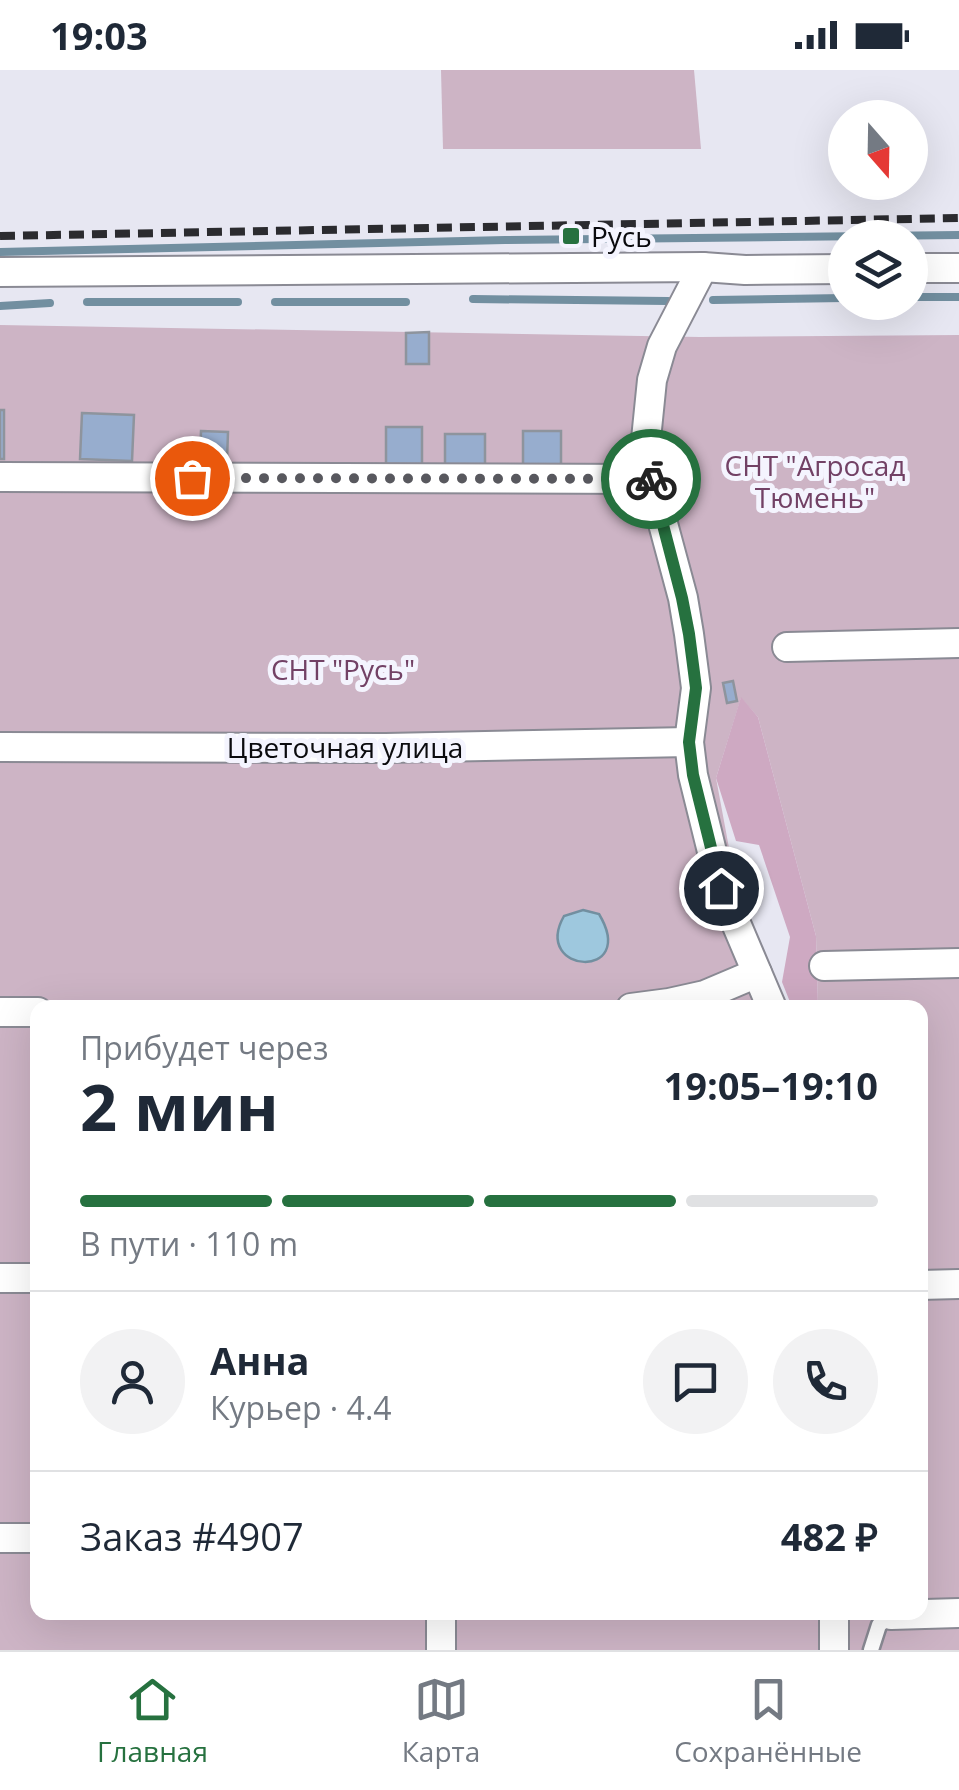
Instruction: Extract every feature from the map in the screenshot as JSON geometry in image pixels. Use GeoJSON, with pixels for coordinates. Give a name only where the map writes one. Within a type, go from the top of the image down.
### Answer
{"type":"FeatureCollection","features":[{"type":"Feature","properties":{"kind":"street"},"geometry":{"type":"LineString","coordinates":[[703,267],[662,346],[652,380],[646,440],[651,479],[689,634],[696,688],[689,742],[697,794],[721,888],[769,1000]]}},
{"type":"Feature","properties":{"kind":"street"},"geometry":{"type":"LineString","coordinates":[[928,268],[959,268]]}},
{"type":"Feature","properties":{"kind":"street"},"geometry":{"type":"LineString","coordinates":[[0,272],[828,269]]}},
{"type":"Feature","properties":{"kind":"street"},"geometry":{"type":"LineString","coordinates":[[0,478],[651,479]]}},
{"type":"Feature","properties":{"kind":"street"},"geometry":{"type":"LineString","coordinates":[[787,647],[959,643]]}},
{"type":"Feature","properties":{"kind":"street","name":"Цветочная улица"},"geometry":{"type":"LineString","coordinates":[[0,746],[386,748],[689,742]]}},
{"type":"Feature","properties":{"kind":"street"},"geometry":{"type":"LineString","coordinates":[[824,966],[959,963]]}},
{"type":"Feature","properties":{"kind":"street"},"geometry":{"type":"LineString","coordinates":[[682,1000],[758,974]]}},
{"type":"Feature","properties":{"kind":"street"},"geometry":{"type":"LineString","coordinates":[[0,1012],[30,1012]]}},
{"type":"Feature","properties":{"kind":"street"},"geometry":{"type":"LineString","coordinates":[[0,1278],[30,1278]]}},
{"type":"Feature","properties":{"kind":"street"},"geometry":{"type":"LineString","coordinates":[[928,1285],[959,1284]]}},
{"type":"Feature","properties":{"kind":"street"},"geometry":{"type":"LineString","coordinates":[[0,1538],[30,1538]]}},
{"type":"Feature","properties":{"kind":"street"},"geometry":{"type":"LineString","coordinates":[[928,1614],[959,1614]]}},
{"type":"Feature","properties":{"kind":"street"},"geometry":{"type":"LineString","coordinates":[[441,1620],[441,1650]]}},
{"type":"Feature","properties":{"kind":"street"},"geometry":{"type":"LineString","coordinates":[[834,1620],[834,1650]]}},
{"type":"Feature","properties":{"kind":"lane"},"geometry":{"type":"LineString","coordinates":[[871,1650],[879,1625],[886,1620]]}},
{"type":"Feature","properties":{"kind":"green space"},"geometry":{"type":"Polygon","coordinates":[[[441,70],[694,70],[701,149],[443,149],[441,70]]]}},
{"type":"Feature","properties":{"kind":"green space","name":"СНТ \"Русь\""},"geometry":{"type":"Polygon","coordinates":[[[0,325],[700,337],[959,335],[959,1650],[0,1650],[0,325]]]}},
{"type":"Feature","properties":{"kind":"shaded area"},"geometry":{"type":"Polygon","coordinates":[[[741,697],[758,717],[816,936],[818,1000],[789,1000],[782,982],[790,937],[759,845],[736,841],[716,778],[741,697]]]}},
{"type":"Feature","properties":{"kind":"water"},"geometry":{"type":"Polygon","coordinates":[[[583,910],[599,914],[608,936],[606,951],[597,959],[584,962],[571,959],[561,950],[558,935],[564,916],[583,910]]]}},
{"type":"Feature","properties":{"kind":"building"},"geometry":{"type":"Polygon","coordinates":[[[429,332],[429,364],[406,364],[406,333],[429,332]]]}},
{"type":"Feature","properties":{"kind":"building"},"geometry":{"type":"Polygon","coordinates":[[[0,410],[4,410],[4,459],[0,459],[0,410]]]}},
{"type":"Feature","properties":{"kind":"building"},"geometry":{"type":"Polygon","coordinates":[[[82,413],[134,415],[132,461],[80,459],[82,413]]]}},
{"type":"Feature","properties":{"kind":"building"},"geometry":{"type":"Polygon","coordinates":[[[386,427],[422,427],[422,466],[386,466],[386,427]]]}},
{"type":"Feature","properties":{"kind":"building"},"geometry":{"type":"Polygon","coordinates":[[[201,431],[228,432],[227,461],[200,459],[201,431]]]}},
{"type":"Feature","properties":{"kind":"building"},"geometry":{"type":"Polygon","coordinates":[[[523,431],[561,431],[561,465],[523,465],[523,431]]]}},
{"type":"Feature","properties":{"kind":"building"},"geometry":{"type":"Polygon","coordinates":[[[445,434],[485,434],[485,465],[445,466],[445,434]]]}},
{"type":"Feature","properties":{"kind":"building"},"geometry":{"type":"Polygon","coordinates":[[[733,681],[737,701],[727,703],[723,683],[733,681]]]}},
{"type":"Feature","properties":{"kind":"waterway"},"geometry":{"type":"LineString","coordinates":[[0,252],[505,240],[959,235]]}},
{"type":"Feature","properties":{"kind":"waterway"},"geometry":{"type":"LineString","coordinates":[[928,297],[959,297]]}},
{"type":"Feature","properties":{"kind":"waterway"},"geometry":{"type":"LineString","coordinates":[[713,300],[828,298]]}},
{"type":"Feature","properties":{"kind":"waterway"},"geometry":{"type":"LineString","coordinates":[[473,299],[668,301]]}},
{"type":"Feature","properties":{"kind":"waterway"},"geometry":{"type":"LineString","coordinates":[[87,302],[238,302]]}},
{"type":"Feature","properties":{"kind":"waterway"},"geometry":{"type":"LineString","coordinates":[[275,302],[406,302]]}},
{"type":"Feature","properties":{"kind":"waterway"},"geometry":{"type":"LineString","coordinates":[[0,306],[50,303]]}},
{"type":"Feature","properties":{"kind":"railway"},"geometry":{"type":"LineString","coordinates":[[0,236],[959,218]]}},
{"type":"Feature","properties":{"kind":"way so far"},"geometry":{"type":"LineString","coordinates":[[192,478],[651,479]]}},
{"type":"Feature","properties":{"kind":"place","name":"Русь"},"geometry":{"type":"Point","coordinates":[571,236]}},
{"type":"Feature","properties":{"kind":"route"},"geometry":{"type":"LineString","coordinates":[[651,479],[689,634],[696,688],[689,742],[693,775],[721,888]]}},
{"type":"Feature","properties":{"kind":"park label","name":"СНТ \"Агросад Тюмень\""},"geometry":{"type":"Point","coordinates":[815,481]}}]}
